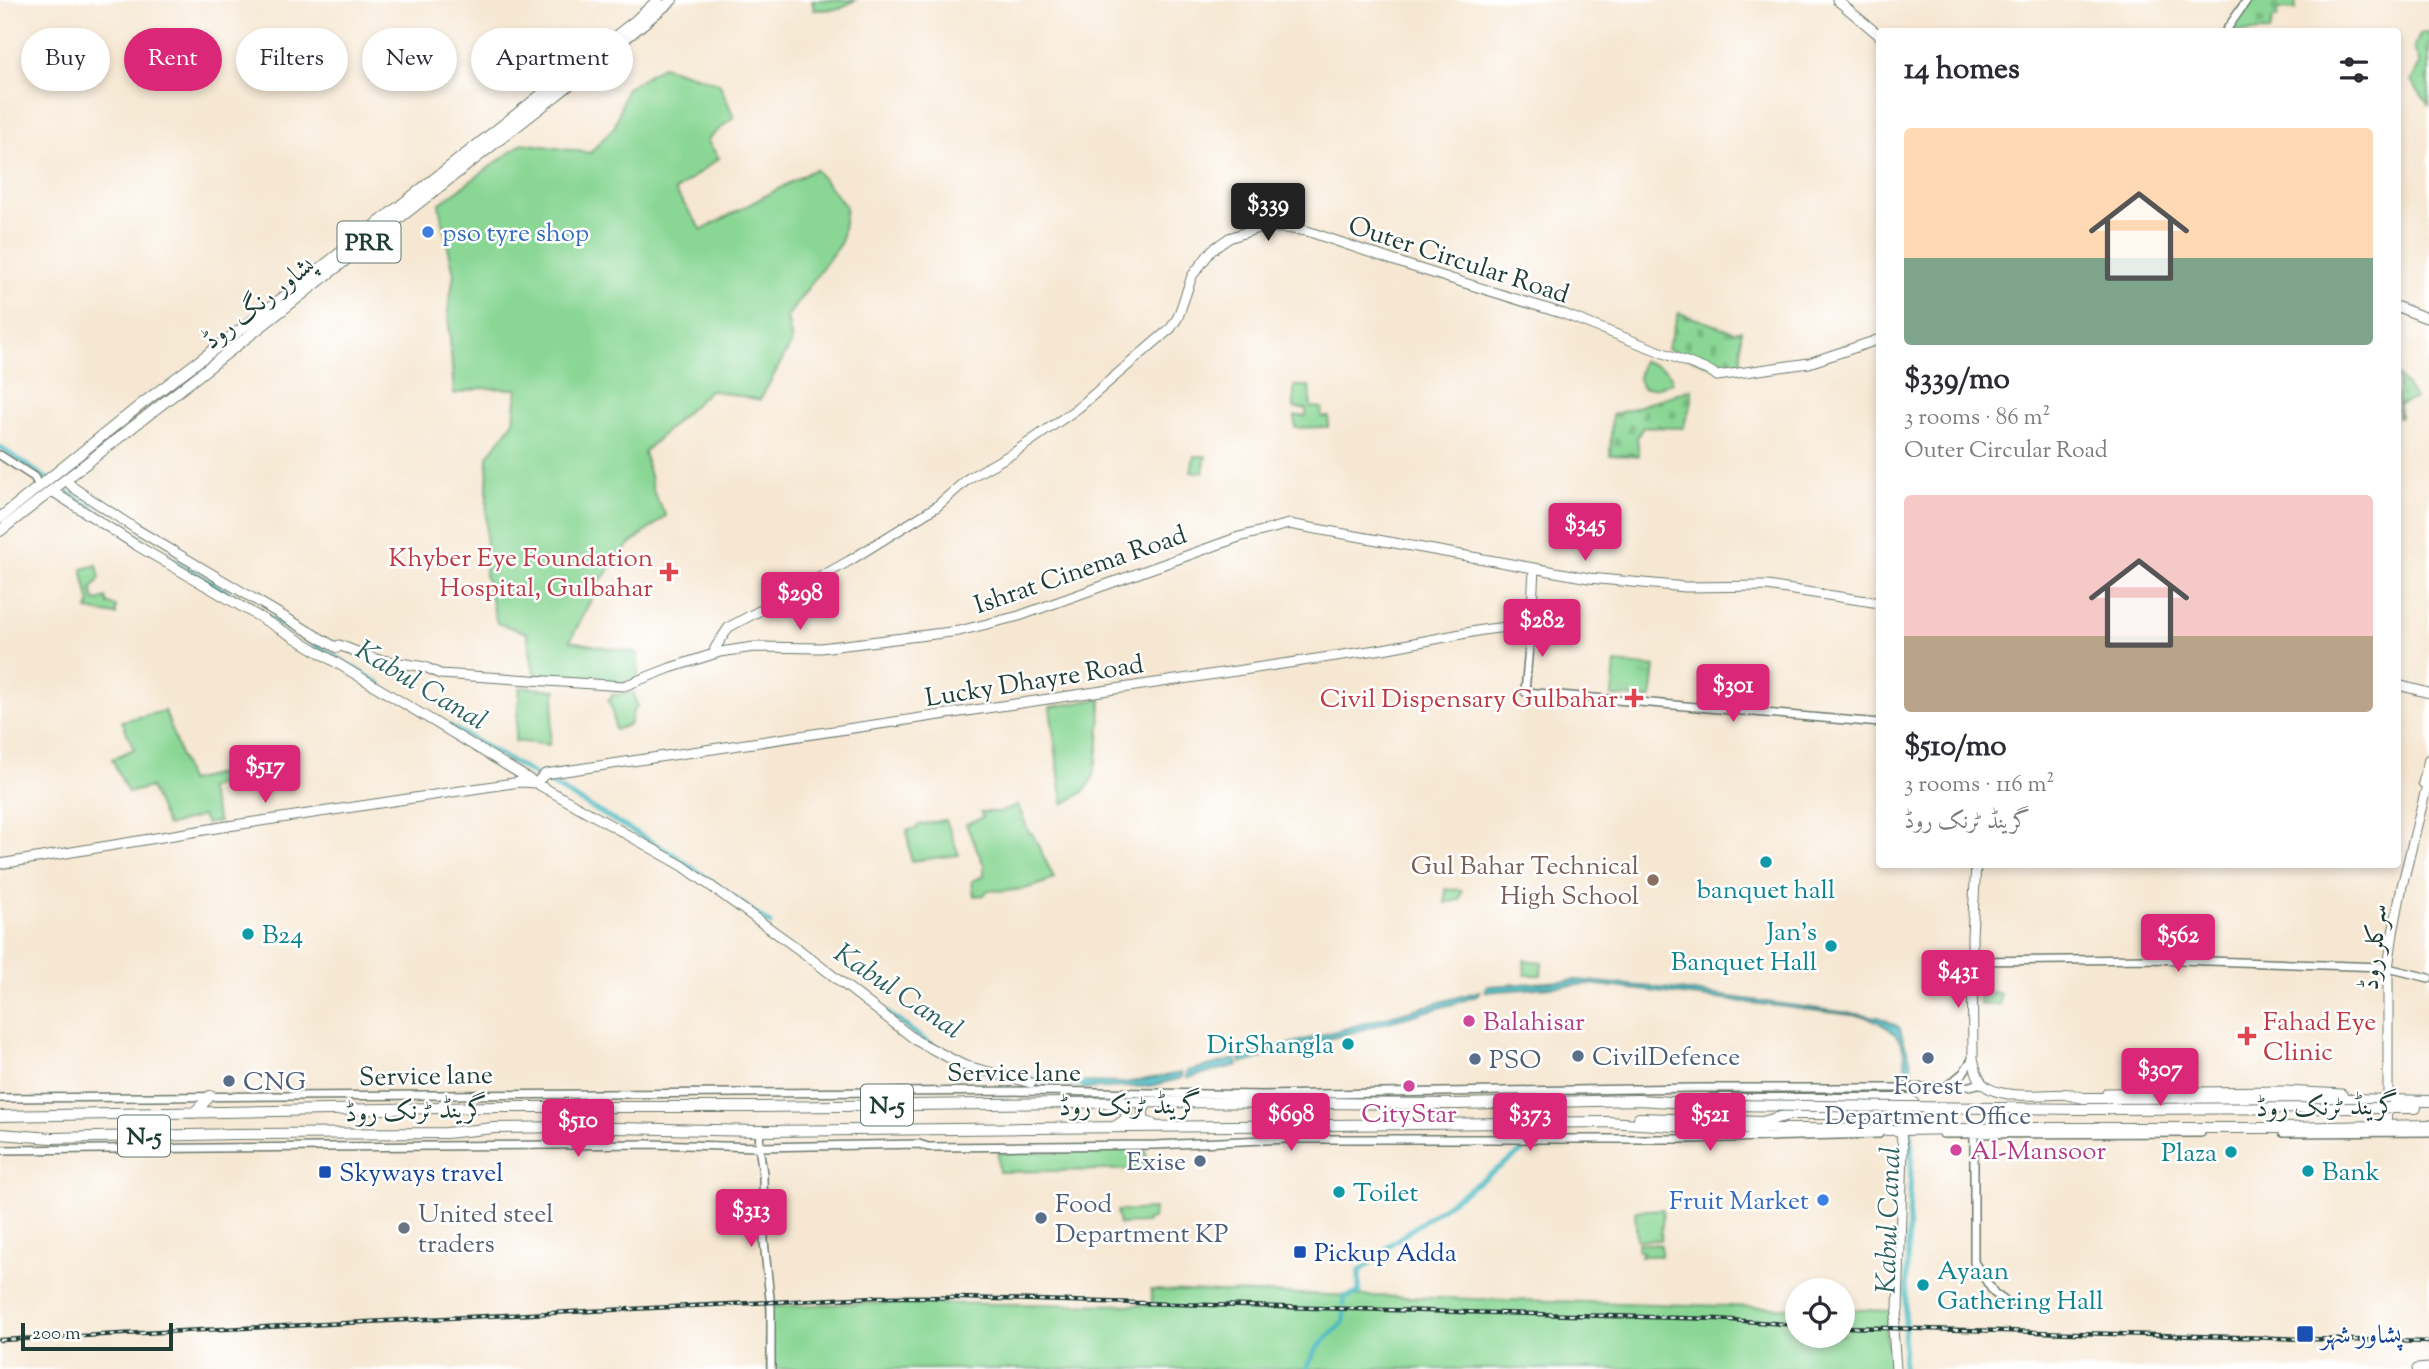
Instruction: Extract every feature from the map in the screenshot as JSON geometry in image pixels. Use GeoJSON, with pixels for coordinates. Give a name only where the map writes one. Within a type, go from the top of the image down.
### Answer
{"type":"FeatureCollection","features":[{"type":"Feature","properties":{"kind":"highway","name":"پشاور رنگ روڈ"},"geometry":{"type":"LineString","coordinates":[[0,518],[114,426],[297,287],[635,22],[659,0]]}},
{"type":"Feature","properties":{"kind":"highway","name":"پشاور رنگ روڈ"},"geometry":{"type":"LineString","coordinates":[[0,531],[563,90],[672,0]]}},
{"type":"Feature","properties":{"kind":"highway"},"geometry":{"type":"LineString","coordinates":[[114,426],[122,436]]}},
{"type":"Feature","properties":{"kind":"highway"},"geometry":{"type":"LineString","coordinates":[[2065,1094],[2084,1098],[2388,1098],[2429,1101]]}},
{"type":"Feature","properties":{"kind":"highway","name":"گرینڈ ٹرنک روڈ"},"geometry":{"type":"LineString","coordinates":[[1,1115],[497,1107],[760,1107],[1111,1102],[1457,1104],[1638,1095],[1721,1105],[2082,1109],[2429,1108]]}},
{"type":"Feature","properties":{"kind":"highway"},"geometry":{"type":"LineString","coordinates":[[194,1113],[211,1096]]}},
{"type":"Feature","properties":{"kind":"highway"},"geometry":{"type":"LineString","coordinates":[[2322,1098],[2329,1111],[2323,1126]]}},
{"type":"Feature","properties":{"kind":"highway"},"geometry":{"type":"LineString","coordinates":[[1606,1122],[1658,1118],[1762,1122],[1792,1114],[1907,1114],[1914,1109],[1913,1102],[1909,1099],[1669,1100]]}},
{"type":"Feature","properties":{"kind":"highway"},"geometry":{"type":"LineString","coordinates":[[2338,1099],[2333,1103],[2333,1116],[2342,1126]]}},
{"type":"Feature","properties":{"kind":"highway"},"geometry":{"type":"LineString","coordinates":[[1111,1102],[1127,1112],[1125,1120],[1116,1126]]}},
{"type":"Feature","properties":{"kind":"highway"},"geometry":{"type":"LineString","coordinates":[[1149,1102],[1142,1111],[1144,1121],[1156,1125]]}},
{"type":"Feature","properties":{"kind":"highway","name":"گرینڈ ٹرنک روڈ"},"geometry":{"type":"LineString","coordinates":[[1,1136],[52,1138],[446,1133],[494,1128],[568,1127],[760,1131],[1606,1122],[1728,1133],[2429,1125]]}},
{"type":"Feature","properties":{"kind":"main road"},"geometry":{"type":"LineString","coordinates":[[1837,0],[1876,33]]}},
{"type":"Feature","properties":{"kind":"main road","name":"Outer Circular Road"},"geometry":{"type":"LineString","coordinates":[[715,653],[715,648],[729,627],[759,612],[797,586],[817,579],[849,561],[936,507],[969,478],[1015,452],[1078,408],[1171,328],[1178,317],[1192,276],[1212,250],[1229,238],[1261,227],[1307,231],[1432,274],[1502,293],[1574,317],[1717,376],[1809,363],[1876,340]]}},
{"type":"Feature","properties":{"kind":"main road"},"geometry":{"type":"LineString","coordinates":[[2401,308],[2429,319]]}},
{"type":"Feature","properties":{"kind":"main road"},"geometry":{"type":"LineString","coordinates":[[65,481],[333,653],[682,866],[917,1041],[963,1065],[1031,1083]]}},
{"type":"Feature","properties":{"kind":"main road"},"geometry":{"type":"LineString","coordinates":[[53,490],[136,545],[333,653]]}},
{"type":"Feature","properties":{"kind":"main road","name":"Ishrat Cinema Road"},"geometry":{"type":"LineString","coordinates":[[333,653],[339,645],[375,659],[425,667],[440,674],[553,680],[619,687],[634,684],[670,667],[715,653],[754,647],[842,646],[926,636],[995,623],[1239,537],[1289,524],[1534,569]]}},
{"type":"Feature","properties":{"kind":"main road"},"geometry":{"type":"LineString","coordinates":[[1531,624],[1534,569],[1589,578],[1686,587],[1767,586],[1876,602]]}},
{"type":"Feature","properties":{"kind":"main road","name":"Lucky Dhayre Road"},"geometry":{"type":"LineString","coordinates":[[0,864],[1531,624]]}},
{"type":"Feature","properties":{"kind":"main road"},"geometry":{"type":"LineString","coordinates":[[2401,686],[2429,693]]}},
{"type":"Feature","properties":{"kind":"main road"},"geometry":{"type":"LineString","coordinates":[[2417,813],[2429,759]]}},
{"type":"Feature","properties":{"kind":"main road","name":"سرکلر روڈ"},"geometry":{"type":"LineString","coordinates":[[2386,1125],[2386,968],[2417,813],[2429,777]]}},
{"type":"Feature","properties":{"kind":"main road"},"geometry":{"type":"LineString","coordinates":[[1976,868],[1972,961],[1973,1058],[1982,1083],[1994,1090],[2009,1094],[2285,1091],[2388,1098]]}},
{"type":"Feature","properties":{"kind":"main road"},"geometry":{"type":"LineString","coordinates":[[1896,1369],[1893,1328],[1898,1310],[1903,1149],[1908,1132]]}},
{"type":"Feature","properties":{"kind":"main road"},"geometry":{"type":"LineString","coordinates":[[2417,1369],[2429,1368]]}},
{"type":"Feature","properties":{"kind":"street"},"geometry":{"type":"LineString","coordinates":[[2228,28],[2247,0]]}},
{"type":"Feature","properties":{"kind":"street"},"geometry":{"type":"LineString","coordinates":[[0,455],[34,477],[40,484]]}},
{"type":"Feature","properties":{"kind":"street"},"geometry":{"type":"LineString","coordinates":[[1531,624],[1525,692],[1876,723]]}},
{"type":"Feature","properties":{"kind":"street"},"geometry":{"type":"LineString","coordinates":[[1972,961],[2154,959],[2386,968],[2429,978]]}},
{"type":"Feature","properties":{"kind":"street"},"geometry":{"type":"LineString","coordinates":[[1946,1086],[1964,1073],[1973,1058]]}},
{"type":"Feature","properties":{"kind":"street"},"geometry":{"type":"LineString","coordinates":[[1031,1083],[1040,1091]]}},
{"type":"Feature","properties":{"kind":"street","name":"Service lane"},"geometry":{"type":"LineString","coordinates":[[0,1098],[1040,1091],[1223,1095],[1456,1092],[1638,1095],[1913,1088],[1982,1083]]}},
{"type":"Feature","properties":{"kind":"street"},"geometry":{"type":"LineString","coordinates":[[1456,1092],[1457,1104]]}},
{"type":"Feature","properties":{"kind":"street"},"geometry":{"type":"LineString","coordinates":[[760,1107],[766,1094]]}},
{"type":"Feature","properties":{"kind":"street"},"geometry":{"type":"LineString","coordinates":[[760,1131],[759,1147],[764,1173],[764,1241],[771,1308],[771,1369]]}},
{"type":"Feature","properties":{"kind":"street"},"geometry":{"type":"LineString","coordinates":[[1908,1132],[2429,1132]]}},
{"type":"Feature","properties":{"kind":"street"},"geometry":{"type":"LineString","coordinates":[[0,1150],[635,1144],[759,1147],[919,1144],[928,1147],[1103,1146],[1287,1139],[1728,1133]]}},
{"type":"Feature","properties":{"kind":"street"},"geometry":{"type":"LineString","coordinates":[[1974,1134],[1974,1262],[1994,1293],[2009,1304]]}},
{"type":"Feature","properties":{"kind":"green space"},"geometry":{"type":"Polygon","coordinates":[[[812,0],[855,0],[840,9],[814,10],[812,0]]]}},
{"type":"Feature","properties":{"kind":"green space"},"geometry":{"type":"Polygon","coordinates":[[[2247,0],[2295,0],[2296,10],[2278,9],[2277,18],[2273,18],[2271,28],[2228,28],[2247,0]]]}},
{"type":"Feature","properties":{"kind":"green space"},"geometry":{"type":"Polygon","coordinates":[[[2429,32],[2429,105],[2411,81],[2420,64],[2414,48],[2420,34],[2429,32]]]}},
{"type":"Feature","properties":{"kind":"green space"},"geometry":{"type":"Polygon","coordinates":[[[662,66],[719,83],[734,117],[707,140],[719,158],[675,191],[702,230],[815,169],[846,207],[841,242],[787,317],[792,342],[760,400],[710,390],[644,452],[654,493],[666,516],[629,545],[601,580],[570,641],[638,653],[638,680],[608,685],[534,673],[527,633],[497,623],[485,575],[488,456],[514,421],[517,389],[481,388],[454,394],[448,312],[454,274],[439,204],[523,143],[590,153],[615,126],[625,91],[633,91],[633,85],[662,66]]]}},
{"type":"Feature","properties":{"kind":"green space"},"geometry":{"type":"Polygon","coordinates":[[[1679,313],[1735,332],[1741,330],[1741,365],[1717,368],[1667,349],[1679,313]]]}},
{"type":"Feature","properties":{"kind":"green space"},"geometry":{"type":"Polygon","coordinates":[[[1642,361],[1667,371],[1672,382],[1655,388],[1643,388],[1638,379],[1642,361]]]}},
{"type":"Feature","properties":{"kind":"green space"},"geometry":{"type":"Polygon","coordinates":[[[2401,379],[2415,399],[2401,403],[2401,379]]]}},
{"type":"Feature","properties":{"kind":"green space"},"geometry":{"type":"Polygon","coordinates":[[[1294,386],[1309,386],[1311,407],[1322,408],[1321,417],[1329,417],[1328,427],[1295,428],[1295,416],[1306,416],[1306,409],[1294,408],[1294,386]]]}},
{"type":"Feature","properties":{"kind":"green space"},"geometry":{"type":"Polygon","coordinates":[[[1692,389],[1692,401],[1683,428],[1643,427],[1637,437],[1639,456],[1610,455],[1612,415],[1692,389]]]}},
{"type":"Feature","properties":{"kind":"green space"},"geometry":{"type":"Polygon","coordinates":[[[1194,456],[1206,456],[1203,472],[1191,472],[1194,456]]]}},
{"type":"Feature","properties":{"kind":"green space"},"geometry":{"type":"Polygon","coordinates":[[[97,565],[100,578],[92,589],[94,599],[98,601],[106,598],[108,604],[116,606],[116,615],[87,610],[90,604],[82,569],[97,565]]]}},
{"type":"Feature","properties":{"kind":"green space"},"geometry":{"type":"Polygon","coordinates":[[[1615,663],[1655,667],[1651,699],[1612,696],[1615,663]]]}},
{"type":"Feature","properties":{"kind":"green space"},"geometry":{"type":"Polygon","coordinates":[[[520,687],[556,690],[549,745],[515,741],[520,687]]]}},
{"type":"Feature","properties":{"kind":"green space"},"geometry":{"type":"Polygon","coordinates":[[[634,693],[637,706],[630,724],[615,730],[608,700],[611,695],[634,693]]]}},
{"type":"Feature","properties":{"kind":"green space"},"geometry":{"type":"Polygon","coordinates":[[[1101,699],[1099,742],[1093,776],[1085,790],[1063,804],[1050,707],[1101,699]]]}},
{"type":"Feature","properties":{"kind":"green space"},"geometry":{"type":"Polygon","coordinates":[[[165,711],[189,781],[219,774],[221,784],[208,789],[219,822],[206,824],[202,816],[167,826],[150,787],[128,793],[112,759],[134,749],[122,721],[165,711]]]}},
{"type":"Feature","properties":{"kind":"green space"},"geometry":{"type":"Polygon","coordinates":[[[1018,805],[1029,833],[1032,833],[1054,878],[1030,887],[1005,891],[988,890],[984,895],[974,896],[972,881],[984,876],[984,865],[966,824],[983,817],[981,812],[1000,812],[1018,805]]]}},
{"type":"Feature","properties":{"kind":"green space"},"geometry":{"type":"Polygon","coordinates":[[[946,820],[959,855],[911,861],[907,830],[918,828],[918,825],[946,820]]]}},
{"type":"Feature","properties":{"kind":"green space"},"geometry":{"type":"Polygon","coordinates":[[[1446,888],[1462,890],[1460,900],[1445,903],[1446,888]]]}},
{"type":"Feature","properties":{"kind":"green space"},"geometry":{"type":"Polygon","coordinates":[[[1524,960],[1542,962],[1541,975],[1525,975],[1524,960]]]}},
{"type":"Feature","properties":{"kind":"green space"},"geometry":{"type":"Polygon","coordinates":[[[1980,992],[2000,993],[2000,1005],[1980,1005],[1980,992]]]}},
{"type":"Feature","properties":{"kind":"green space"},"geometry":{"type":"Polygon","coordinates":[[[1145,1149],[1149,1169],[999,1172],[998,1153],[1145,1149]]]}},
{"type":"Feature","properties":{"kind":"green space"},"geometry":{"type":"Polygon","coordinates":[[[1154,1209],[1153,1219],[1147,1220],[1147,1223],[1119,1224],[1117,1211],[1154,1209]]]}},
{"type":"Feature","properties":{"kind":"green space"},"geometry":{"type":"Polygon","coordinates":[[[1663,1209],[1661,1240],[1637,1240],[1635,1211],[1663,1209]]]}},
{"type":"Feature","properties":{"kind":"green space"},"geometry":{"type":"Polygon","coordinates":[[[1638,1243],[1661,1245],[1661,1256],[1641,1256],[1643,1252],[1638,1250],[1638,1243]]]}},
{"type":"Feature","properties":{"kind":"green space"},"geometry":{"type":"Polygon","coordinates":[[[1151,1290],[1785,1308],[1785,1348],[1855,1348],[1855,1309],[1892,1311],[1885,1330],[1893,1369],[768,1369],[765,1307],[863,1303],[1152,1305],[1151,1290]]]}},
{"type":"Feature","properties":{"kind":"water"},"geometry":{"type":"Polygon","coordinates":[[[1577,980],[1671,989],[1879,1017],[1899,1027],[1911,1062],[1913,1086],[1906,1086],[1901,1043],[1890,1030],[1868,1017],[1589,984],[1485,992],[1485,988],[1489,986],[1577,980]]]}},
{"type":"Feature","properties":{"kind":"water"},"geometry":{"type":"Polygon","coordinates":[[[1480,991],[1479,995],[1456,1003],[1247,1062],[1241,1063],[1239,1058],[1480,991]]]}},
{"type":"Feature","properties":{"kind":"water"},"geometry":{"type":"Polygon","coordinates":[[[1235,1059],[1238,1065],[1188,1078],[1186,1076],[1188,1071],[1235,1059]]]}},
{"type":"Feature","properties":{"kind":"water"},"geometry":{"type":"Polygon","coordinates":[[[1182,1073],[1182,1078],[1151,1086],[1083,1089],[1083,1082],[1124,1083],[1182,1073]]]}},
{"type":"Feature","properties":{"kind":"waterway","name":"Kabul Canal"},"geometry":{"type":"LineString","coordinates":[[0,447],[49,480]]}},
{"type":"Feature","properties":{"kind":"waterway","name":"Kabul Canal"},"geometry":{"type":"LineString","coordinates":[[58,486],[157,550],[380,684]]}},
{"type":"Feature","properties":{"kind":"waterway","name":"Kabul Canal"},"geometry":{"type":"LineString","coordinates":[[448,725],[676,856],[770,924]]}},
{"type":"Feature","properties":{"kind":"waterway","name":"Kabul Canal"},"geometry":{"type":"LineString","coordinates":[[884,1010],[923,1039],[981,1066],[1046,1081],[1088,1085]]}},
{"type":"Feature","properties":{"kind":"waterway","name":"Kabul Canal"},"geometry":{"type":"LineString","coordinates":[[1903,1369],[1912,1145],[1909,1114]]}},
{"type":"Feature","properties":{"kind":"waterway"},"geometry":{"type":"LineString","coordinates":[[1344,1304],[1344,1297],[1359,1293],[1359,1271],[1391,1244],[1534,1143]]}},
{"type":"Feature","properties":{"kind":"waterway"},"geometry":{"type":"LineString","coordinates":[[1306,1369],[1317,1348],[1344,1321],[1344,1311]]}},
{"type":"Feature","properties":{"kind":"railway"},"geometry":{"type":"LineString","coordinates":[[0,1340],[875,1297],[1717,1319],[1785,1324]]}},
{"type":"Feature","properties":{"kind":"railway"},"geometry":{"type":"LineString","coordinates":[[1855,1327],[2429,1342]]}},
{"type":"Feature","properties":{"kind":"place","name":"pso tyre shop"},"geometry":{"type":"Point","coordinates":[428,232]}},
{"type":"Feature","properties":{"kind":"place","name":"Khyber Eye Foundation Hospital, Gulbahar"},"geometry":{"type":"Point","coordinates":[669,572]}},
{"type":"Feature","properties":{"kind":"place","name":"Civil Dispensary Gulbahar"},"geometry":{"type":"Point","coordinates":[1634,698]}},
{"type":"Feature","properties":{"kind":"place","name":"banquet hall"},"geometry":{"type":"Point","coordinates":[1766,862]}},
{"type":"Feature","properties":{"kind":"place","name":"Gul Bahar Technical High School"},"geometry":{"type":"Point","coordinates":[1653,880]}},
{"type":"Feature","properties":{"kind":"place","name":"B24"},"geometry":{"type":"Point","coordinates":[248,934]}},
{"type":"Feature","properties":{"kind":"place","name":"Jan's Banquet Hall"},"geometry":{"type":"Point","coordinates":[1831,946]}},
{"type":"Feature","properties":{"kind":"place","name":"Balahisar"},"geometry":{"type":"Point","coordinates":[1469,1021]}},
{"type":"Feature","properties":{"kind":"place","name":"Fahad Eye Clinic"},"geometry":{"type":"Point","coordinates":[2247,1036]}},
{"type":"Feature","properties":{"kind":"place","name":"DirShangla"},"geometry":{"type":"Point","coordinates":[1348,1044]}},
{"type":"Feature","properties":{"kind":"place","name":"CivilDefence"},"geometry":{"type":"Point","coordinates":[1578,1056]}},
{"type":"Feature","properties":{"kind":"place","name":"Forest Department Office"},"geometry":{"type":"Point","coordinates":[1928,1058]}},
{"type":"Feature","properties":{"kind":"place","name":"PSO"},"geometry":{"type":"Point","coordinates":[1475,1059]}},
{"type":"Feature","properties":{"kind":"place","name":"CNG"},"geometry":{"type":"Point","coordinates":[229,1081]}},
{"type":"Feature","properties":{"kind":"place","name":"CityStar"},"geometry":{"type":"Point","coordinates":[1409,1086]}},
{"type":"Feature","properties":{"kind":"place","name":"Al-Mansoor"},"geometry":{"type":"Point","coordinates":[1956,1150]}},
{"type":"Feature","properties":{"kind":"place","name":"Plaza"},"geometry":{"type":"Point","coordinates":[2231,1152]}},
{"type":"Feature","properties":{"kind":"place","name":"Exise"},"geometry":{"type":"Point","coordinates":[1200,1161]}},
{"type":"Feature","properties":{"kind":"place","name":"Bank"},"geometry":{"type":"Point","coordinates":[2308,1171]}},
{"type":"Feature","properties":{"kind":"place","name":"Skyways travel"},"geometry":{"type":"Point","coordinates":[325,1172]}},
{"type":"Feature","properties":{"kind":"place","name":"Toilet"},"geometry":{"type":"Point","coordinates":[1339,1192]}},
{"type":"Feature","properties":{"kind":"place","name":"Fruit Market"},"geometry":{"type":"Point","coordinates":[1823,1200]}},
{"type":"Feature","properties":{"kind":"place","name":"Food Department KP"},"geometry":{"type":"Point","coordinates":[1041,1218]}},
{"type":"Feature","properties":{"kind":"place","name":"United steel traders"},"geometry":{"type":"Point","coordinates":[404,1228]}},
{"type":"Feature","properties":{"kind":"place","name":"Pickup Adda"},"geometry":{"type":"Point","coordinates":[1300,1252]}},
{"type":"Feature","properties":{"kind":"place","name":"Ayaan Gathering Hall"},"geometry":{"type":"Point","coordinates":[1923,1285]}},
{"type":"Feature","properties":{"kind":"place","name":"پشاور شہر"},"geometry":{"type":"Point","coordinates":[2305,1334]}}]}
